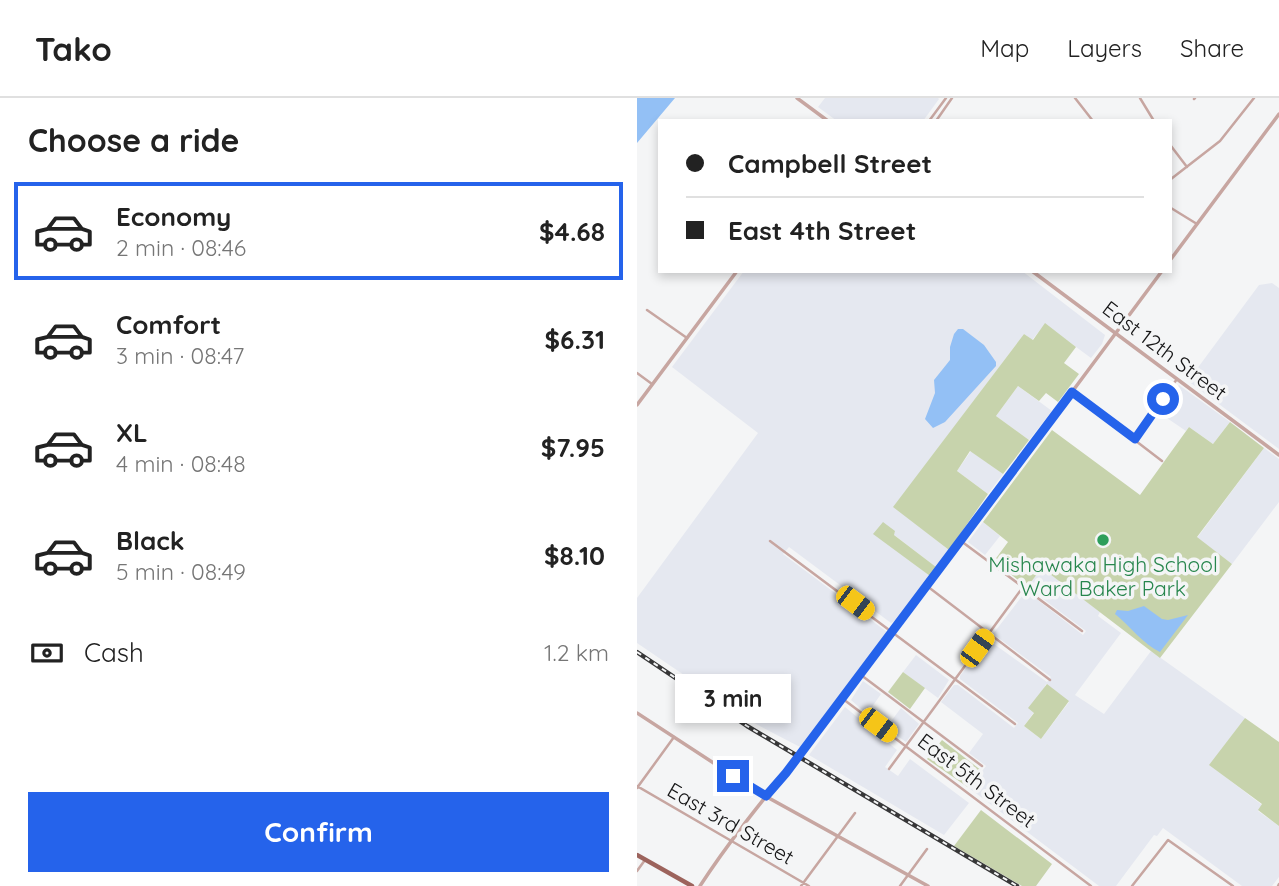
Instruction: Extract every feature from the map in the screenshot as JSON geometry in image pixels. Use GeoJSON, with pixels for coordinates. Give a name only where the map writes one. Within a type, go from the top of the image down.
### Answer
{"type":"FeatureCollection","features":[{"type":"Feature","properties":{"kind":"main road"},"geometry":{"type":"LineString","coordinates":[[637,855],[692,886]]}},
{"type":"Feature","properties":{"kind":"street"},"geometry":{"type":"LineString","coordinates":[[797,98],[825,119]]}},
{"type":"Feature","properties":{"kind":"street"},"geometry":{"type":"LineString","coordinates":[[930,119],[946,98]]}},
{"type":"Feature","properties":{"kind":"street"},"geometry":{"type":"LineString","coordinates":[[937,119],[953,98]]}},
{"type":"Feature","properties":{"kind":"street"},"geometry":{"type":"LineString","coordinates":[[1140,98],[1153,119]]}},
{"type":"Feature","properties":{"kind":"street"},"geometry":{"type":"LineString","coordinates":[[1172,178],[1220,141],[1254,98]]}},
{"type":"Feature","properties":{"kind":"street"},"geometry":{"type":"LineString","coordinates":[[1077,99],[1092,119]]}},
{"type":"Feature","properties":{"kind":"street"},"geometry":{"type":"LineString","coordinates":[[1172,258],[1279,114]]}},
{"type":"Feature","properties":{"kind":"street"},"geometry":{"type":"LineString","coordinates":[[1172,147],[1187,167]]}},
{"type":"Feature","properties":{"kind":"street"},"geometry":{"type":"LineString","coordinates":[[1172,209],[1196,224]]}},
{"type":"Feature","properties":{"kind":"street"},"geometry":{"type":"LineString","coordinates":[[637,405],[736,273]]}},
{"type":"Feature","properties":{"kind":"street","name":"East 12th Street"},"geometry":{"type":"LineString","coordinates":[[1035,273],[1279,455]]}},
{"type":"Feature","properties":{"kind":"street"},"geometry":{"type":"LineString","coordinates":[[700,886],[766,796],[861,675],[1160,273]]}},
{"type":"Feature","properties":{"kind":"street"},"geometry":{"type":"LineString","coordinates":[[647,310],[687,338]]}},
{"type":"Feature","properties":{"kind":"street"},"geometry":{"type":"LineString","coordinates":[[637,373],[652,384]]}},
{"type":"Feature","properties":{"kind":"street"},"geometry":{"type":"LineString","coordinates":[[1135,439],[1178,379]]}},
{"type":"Feature","properties":{"kind":"street"},"geometry":{"type":"LineString","coordinates":[[1072,392],[1162,461]]}},
{"type":"Feature","properties":{"kind":"street"},"geometry":{"type":"LineString","coordinates":[[770,541],[1015,724]]}},
{"type":"Feature","properties":{"kind":"street"},"geometry":{"type":"LineString","coordinates":[[961,541],[1082,631]]}},
{"type":"Feature","properties":{"kind":"street"},"geometry":{"type":"LineString","coordinates":[[927,586],[1049,680]]}},
{"type":"Feature","properties":{"kind":"street"},"geometry":{"type":"LineString","coordinates":[[889,769],[1023,587]]}},
{"type":"Feature","properties":{"kind":"street"},"geometry":{"type":"LineString","coordinates":[[861,675],[982,766]]}},
{"type":"Feature","properties":{"kind":"street","name":"East 5th Street"},"geometry":{"type":"LineString","coordinates":[[843,699],[1091,886]]}},
{"type":"Feature","properties":{"kind":"street"},"geometry":{"type":"LineString","coordinates":[[637,713],[766,796],[927,886]]}},
{"type":"Feature","properties":{"kind":"street"},"geometry":{"type":"LineString","coordinates":[[637,787],[674,737]]}},
{"type":"Feature","properties":{"kind":"street","name":"East 3rd Street"},"geometry":{"type":"LineString","coordinates":[[637,787],[809,886]]}},
{"type":"Feature","properties":{"kind":"street"},"geometry":{"type":"LineString","coordinates":[[802,884],[855,813]]}},
{"type":"Feature","properties":{"kind":"street"},"geometry":{"type":"LineString","coordinates":[[1132,886],[1168,840],[1233,886]]}},
{"type":"Feature","properties":{"kind":"street"},"geometry":{"type":"LineString","coordinates":[[900,886],[927,849]]}},
{"type":"Feature","properties":{"kind":"street"},"geometry":{"type":"LineString","coordinates":[[637,871],[645,860]]}},
{"type":"Feature","properties":{"kind":"shaded area"},"geometry":{"type":"Polygon","coordinates":[[[825,98],[939,99],[924,119],[834,119],[818,107],[825,98]]]}},
{"type":"Feature","properties":{"kind":"shaded area"},"geometry":{"type":"Polygon","coordinates":[[[742,273],[1025,273],[1105,335],[1102,344],[1091,358],[1045,324],[1032,340],[1024,334],[894,507],[949,550],[936,567],[893,534],[895,532],[874,533],[930,576],[899,619],[891,623],[789,547],[783,554],[887,632],[800,747],[756,724],[637,643],[637,598],[758,433],[672,367],[742,273]]]}},
{"type":"Feature","properties":{"kind":"shaded area"},"geometry":{"type":"Polygon","coordinates":[[[1272,283],[1279,288],[1279,449],[1188,381],[1259,285],[1272,283]]]}},
{"type":"Feature","properties":{"kind":"shaded area"},"geometry":{"type":"Polygon","coordinates":[[[1179,385],[1230,422],[1213,444],[1189,427],[1186,431],[1158,412],[1179,385]]]}},
{"type":"Feature","properties":{"kind":"shaded area"},"geometry":{"type":"Polygon","coordinates":[[[1018,386],[1052,411],[1029,440],[996,416],[1018,386]]]}},
{"type":"Feature","properties":{"kind":"shaded area"},"geometry":{"type":"Polygon","coordinates":[[[1264,448],[1279,459],[1279,502],[1232,564],[1197,538],[1264,448]]]}},
{"type":"Feature","properties":{"kind":"shaded area"},"geometry":{"type":"Polygon","coordinates":[[[971,451],[1003,474],[988,494],[957,471],[971,451]]]}},
{"type":"Feature","properties":{"kind":"shaded area"},"geometry":{"type":"Polygon","coordinates":[[[983,522],[1000,536],[985,555],[968,542],[983,522]]]}},
{"type":"Feature","properties":{"kind":"shaded area"},"geometry":{"type":"Polygon","coordinates":[[[1042,568],[1100,612],[1098,616],[1121,633],[1075,695],[1104,714],[1151,651],[1245,718],[1210,765],[1262,805],[1258,811],[1279,826],[1279,877],[1272,886],[1242,886],[1163,828],[1157,836],[1154,835],[1116,886],[1099,886],[969,788],[986,766],[969,753],[983,734],[941,702],[954,685],[958,685],[1014,728],[1018,723],[960,679],[987,639],[1047,682],[1051,677],[993,634],[1026,591],[1083,635],[1086,631],[1027,587],[1042,568]],[[1046,684],[1034,712],[1024,726],[1041,739],[1069,702],[1046,684]]]}},
{"type":"Feature","properties":{"kind":"shaded area"},"geometry":{"type":"Polygon","coordinates":[[[916,655],[949,680],[938,698],[903,672],[916,655]]]}},
{"type":"Feature","properties":{"kind":"shaded area"},"geometry":{"type":"Polygon","coordinates":[[[863,681],[881,694],[867,714],[851,700],[863,681]]]}},
{"type":"Feature","properties":{"kind":"shaded area"},"geometry":{"type":"Polygon","coordinates":[[[845,707],[897,750],[885,767],[898,776],[910,759],[969,803],[944,835],[809,755],[845,707]]]}},
{"type":"Feature","properties":{"kind":"shaded area"},"geometry":{"type":"Polygon","coordinates":[[[901,708],[919,724],[906,742],[886,728],[901,708]]]}},
{"type":"Feature","properties":{"kind":"green space"},"geometry":{"type":"Polygon","coordinates":[[[1045,323],[1076,347],[1064,363],[1079,374],[1058,402],[1046,393],[1039,401],[1018,386],[996,416],[1029,440],[1003,474],[970,451],[957,471],[988,494],[949,550],[893,507],[1024,334],[1033,340],[1045,323]]]}},
{"type":"Feature","properties":{"kind":"green space","name":"Mishawaka High School Ward Baker Park"},"geometry":{"type":"Polygon","coordinates":[[[1230,422],[1264,448],[1197,537],[1232,564],[1160,658],[1042,568],[1027,587],[994,561],[1008,542],[983,522],[1052,430],[1140,495],[1189,427],[1213,444],[1230,422]]]}},
{"type":"Feature","properties":{"kind":"green space"},"geometry":{"type":"Polygon","coordinates":[[[883,522],[895,531],[894,535],[936,567],[930,576],[873,534],[883,522]]]}},
{"type":"Feature","properties":{"kind":"green space"},"geometry":{"type":"Polygon","coordinates":[[[903,672],[925,688],[910,709],[888,692],[903,672]]]}},
{"type":"Feature","properties":{"kind":"green space"},"geometry":{"type":"Polygon","coordinates":[[[1047,684],[1069,701],[1041,739],[1024,726],[1034,713],[1028,708],[1047,684]]]}},
{"type":"Feature","properties":{"kind":"green space"},"geometry":{"type":"Polygon","coordinates":[[[1245,718],[1279,742],[1279,826],[1258,810],[1262,804],[1209,765],[1245,718]]]}},
{"type":"Feature","properties":{"kind":"green space"},"geometry":{"type":"Polygon","coordinates":[[[942,740],[982,771],[969,788],[927,759],[942,740]]]}},
{"type":"Feature","properties":{"kind":"green space"},"geometry":{"type":"Polygon","coordinates":[[[981,810],[1052,864],[1036,886],[1022,886],[954,846],[981,810]]]}},
{"type":"Feature","properties":{"kind":"water"},"geometry":{"type":"Polygon","coordinates":[[[637,98],[675,98],[637,143],[637,98]]]}},
{"type":"Feature","properties":{"kind":"water"},"geometry":{"type":"Polygon","coordinates":[[[958,329],[963,329],[984,345],[996,366],[945,422],[933,428],[925,419],[935,393],[934,380],[950,360],[950,347],[958,329]]]}},
{"type":"Feature","properties":{"kind":"water"},"geometry":{"type":"Polygon","coordinates":[[[1144,606],[1162,619],[1188,615],[1160,652],[1115,614],[1117,610],[1128,611],[1144,606]]]}},
{"type":"Feature","properties":{"kind":"railway"},"geometry":{"type":"LineString","coordinates":[[637,652],[747,726],[1017,886]]}},
{"type":"Feature","properties":{"kind":"place","name":"Mishawaka High School Ward Baker Park"},"geometry":{"type":"Point","coordinates":[1103,540]}},
{"type":"Feature","properties":{"kind":"route"},"geometry":{"type":"LineString","coordinates":[[733,776],[766,796],[799,757],[1072,392],[1135,439],[1163,399]]}}]}
